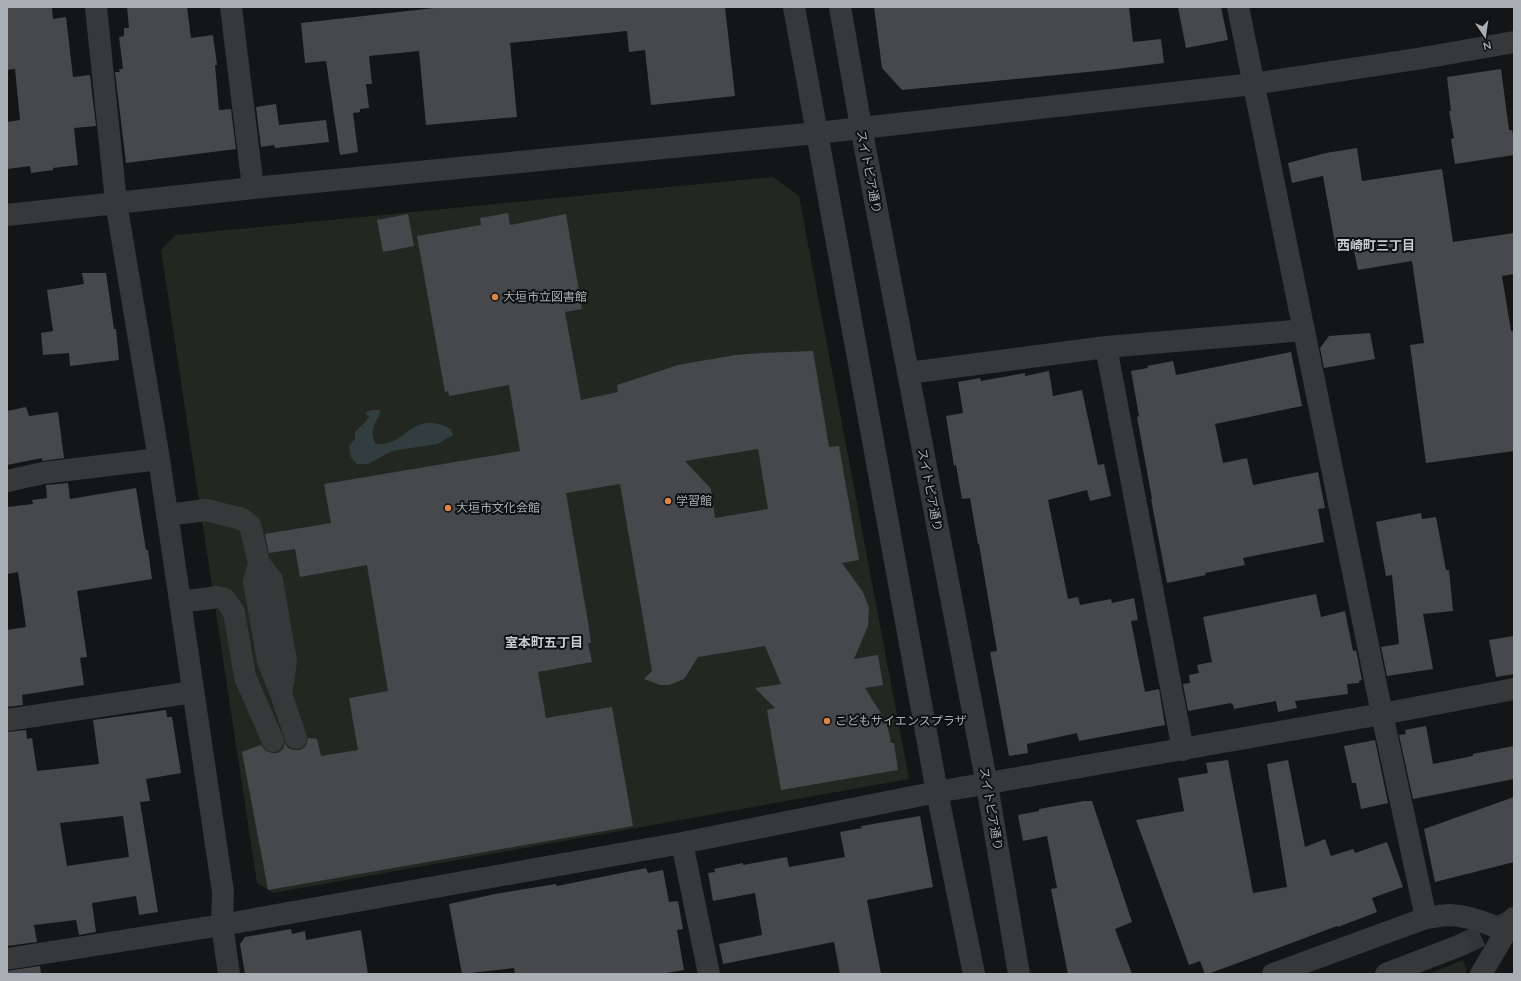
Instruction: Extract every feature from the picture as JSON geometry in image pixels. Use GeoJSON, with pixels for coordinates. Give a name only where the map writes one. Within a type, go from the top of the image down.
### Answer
{"type":"FeatureCollection","features":[{"type":"Feature","properties":{"kind":"street"},"geometry":{"type":"LineString","coordinates":[[96,7],[116,202],[159,459],[223,892],[222,925],[229,974]]}},
{"type":"Feature","properties":{"kind":"street"},"geometry":{"type":"LineString","coordinates":[[231,7],[253,188]]}},
{"type":"Feature","properties":{"kind":"street"},"geometry":{"type":"LineString","coordinates":[[794,7],[937,792],[974,974]]}},
{"type":"Feature","properties":{"kind":"street","name":"スイトピア通り"},"geometry":{"type":"LineString","coordinates":[[840,7],[861,127],[987,784],[1019,974]]}},
{"type":"Feature","properties":{"kind":"street"},"geometry":{"type":"LineString","coordinates":[[1238,7],[1382,714],[1426,918]]}},
{"type":"Feature","properties":{"kind":"street"},"geometry":{"type":"LineString","coordinates":[[7,215],[253,188],[817,133],[1253,84],[1423,58],[1514,42]]}},
{"type":"Feature","properties":{"kind":"street"},"geometry":{"type":"LineString","coordinates":[[908,373],[1106,347],[1304,330]]}},
{"type":"Feature","properties":{"kind":"street"},"geometry":{"type":"LineString","coordinates":[[1106,347],[1183,750]]}},
{"type":"Feature","properties":{"kind":"street"},"geometry":{"type":"LineString","coordinates":[[7,481],[43,474],[159,459]]}},
{"type":"Feature","properties":{"kind":"street"},"geometry":{"type":"LineString","coordinates":[[167,515],[206,510],[242,519],[250,525],[253,532],[259,563],[272,580],[286,661],[281,694],[296,738]]}},
{"type":"Feature","properties":{"kind":"street"},"geometry":{"type":"LineString","coordinates":[[180,602],[218,597],[225,599],[234,612],[245,677],[273,741]]}},
{"type":"Feature","properties":{"kind":"street"},"geometry":{"type":"LineString","coordinates":[[7,959],[222,925],[682,843],[937,792],[1183,750],[1514,689]]}},
{"type":"Feature","properties":{"kind":"street"},"geometry":{"type":"LineString","coordinates":[[7,720],[193,692]]}},
{"type":"Feature","properties":{"kind":"street"},"geometry":{"type":"LineString","coordinates":[[682,843],[709,974]]}},
{"type":"Feature","properties":{"kind":"street"},"geometry":{"type":"LineString","coordinates":[[1273,974],[1426,918],[1450,915],[1488,923],[1510,925],[1481,974]]}},
{"type":"Feature","properties":{"kind":"street"},"geometry":{"type":"LineString","coordinates":[[1386,974],[1461,945]]}},
{"type":"Feature","properties":{"kind":"shaded area"},"geometry":{"type":"Polygon","coordinates":[[[773,177],[799,196],[909,779],[273,893],[257,883],[161,250],[176,235],[773,177]]]}},
{"type":"Feature","properties":{"kind":"shaded area"},"geometry":{"type":"Polygon","coordinates":[[[371,410],[380,410],[380,414],[373,429],[373,436],[376,444],[391,442],[414,427],[427,423],[436,424],[451,429],[453,435],[437,444],[392,451],[368,464],[357,464],[351,457],[349,446],[355,439],[355,432],[369,417],[365,413],[371,410]]]}},
{"type":"Feature","properties":{"kind":"shaded area"},"geometry":{"type":"Polygon","coordinates":[[[1463,960],[1467,971],[1465,974],[1429,974],[1463,960]]]}},
{"type":"Feature","properties":{"kind":"building"},"geometry":{"type":"Polygon","coordinates":[[[7,7],[52,7],[53,19],[66,17],[73,77],[90,75],[96,126],[74,128],[78,165],[53,168],[53,170],[31,173],[30,166],[7,169],[7,122],[20,120],[15,69],[7,70],[7,7]]]}},
{"type":"Feature","properties":{"kind":"building"},"geometry":{"type":"Polygon","coordinates":[[[127,7],[187,7],[191,38],[213,35],[217,65],[215,65],[219,110],[231,109],[236,149],[126,163],[115,72],[120,72],[119,69],[123,69],[119,37],[124,36],[124,28],[129,28],[127,7]]]}},
{"type":"Feature","properties":{"kind":"building"},"geometry":{"type":"Polygon","coordinates":[[[443,7],[725,7],[735,96],[651,105],[645,50],[629,52],[627,31],[510,43],[517,117],[426,125],[419,51],[369,56],[372,84],[366,84],[369,108],[360,109],[360,112],[353,113],[358,152],[340,155],[326,61],[305,63],[301,23],[443,7]]]}},
{"type":"Feature","properties":{"kind":"building"},"geometry":{"type":"Polygon","coordinates":[[[874,7],[1129,7],[1133,42],[1161,39],[1164,63],[1108,70],[902,90],[882,68],[874,7]]]}},
{"type":"Feature","properties":{"kind":"building"},"geometry":{"type":"Polygon","coordinates":[[[1178,7],[1221,7],[1228,40],[1186,48],[1178,7]]]}},
{"type":"Feature","properties":{"kind":"building"},"geometry":{"type":"Polygon","coordinates":[[[1501,69],[1509,130],[1512,130],[1514,140],[1514,155],[1455,164],[1451,139],[1454,138],[1449,111],[1451,111],[1447,77],[1501,69]]]}},
{"type":"Feature","properties":{"kind":"building"},"geometry":{"type":"Polygon","coordinates":[[[276,104],[279,125],[326,120],[329,142],[275,148],[274,145],[261,147],[256,107],[276,104]]]}},
{"type":"Feature","properties":{"kind":"building"},"geometry":{"type":"Polygon","coordinates":[[[1357,148],[1362,181],[1442,169],[1453,242],[1514,233],[1514,274],[1502,276],[1511,331],[1514,331],[1514,451],[1426,463],[1410,345],[1424,343],[1412,261],[1358,270],[1353,247],[1336,249],[1323,176],[1292,183],[1288,163],[1326,153],[1357,148]]]}},
{"type":"Feature","properties":{"kind":"building"},"geometry":{"type":"Polygon","coordinates":[[[508,213],[510,225],[566,214],[582,309],[565,312],[581,400],[618,392],[617,385],[678,365],[735,355],[813,351],[829,447],[839,446],[859,560],[842,563],[863,592],[869,608],[868,626],[854,659],[878,655],[883,685],[865,688],[887,723],[891,743],[894,743],[898,770],[781,790],[767,710],[775,708],[755,688],[781,684],[765,646],[698,657],[684,679],[669,685],[660,685],[644,679],[652,671],[620,484],[566,493],[588,622],[591,643],[588,643],[592,662],[538,672],[546,718],[612,707],[633,826],[268,890],[242,752],[261,745],[266,751],[278,753],[283,749],[285,743],[288,748],[300,750],[306,746],[308,738],[317,739],[321,756],[358,750],[349,698],[388,691],[367,565],[300,577],[295,549],[269,553],[265,534],[331,523],[324,484],[520,451],[509,385],[449,396],[448,391],[445,392],[417,236],[481,225],[480,218],[508,213]],[[758,449],[685,461],[711,489],[715,518],[768,509],[758,449]]]}},
{"type":"Feature","properties":{"kind":"building"},"geometry":{"type":"Polygon","coordinates":[[[408,214],[414,246],[383,252],[377,220],[408,214]]]}},
{"type":"Feature","properties":{"kind":"building"},"geometry":{"type":"Polygon","coordinates":[[[82,273],[106,273],[114,329],[116,329],[119,360],[70,366],[69,353],[43,355],[41,333],[53,331],[47,290],[84,284],[82,273]]]}},
{"type":"Feature","properties":{"kind":"building"},"geometry":{"type":"Polygon","coordinates":[[[1370,333],[1375,359],[1324,368],[1320,348],[1329,336],[1370,333]]]}},
{"type":"Feature","properties":{"kind":"building"},"geometry":{"type":"Polygon","coordinates":[[[1291,352],[1302,406],[1215,424],[1223,463],[1247,458],[1253,485],[1318,472],[1325,508],[1318,509],[1324,542],[1243,558],[1245,565],[1167,583],[1137,417],[1139,416],[1131,371],[1173,361],[1176,375],[1291,352]]]}},
{"type":"Feature","properties":{"kind":"building"},"geometry":{"type":"Polygon","coordinates":[[[1049,371],[1053,396],[1082,390],[1098,465],[1104,464],[1111,496],[1090,501],[1087,490],[1048,500],[1068,599],[1078,597],[1080,605],[1111,599],[1112,603],[1134,598],[1138,620],[1131,621],[1145,692],[1159,689],[1165,725],[1079,741],[1077,733],[1027,744],[1028,753],[1009,756],[990,652],[997,651],[979,544],[970,498],[962,499],[956,465],[954,466],[946,416],[963,413],[958,382],[980,378],[981,381],[1025,373],[1025,376],[1049,371]]]}},
{"type":"Feature","properties":{"kind":"building"},"geometry":{"type":"Polygon","coordinates":[[[26,407],[29,416],[58,412],[64,458],[42,461],[42,458],[7,465],[7,411],[26,407]]]}},
{"type":"Feature","properties":{"kind":"building"},"geometry":{"type":"Polygon","coordinates":[[[68,483],[70,499],[136,488],[152,579],[77,591],[87,657],[80,658],[84,685],[22,695],[23,705],[7,707],[7,630],[26,627],[18,572],[7,574],[7,507],[33,504],[32,500],[47,498],[46,485],[68,483]]]}},
{"type":"Feature","properties":{"kind":"building"},"geometry":{"type":"Polygon","coordinates":[[[1421,513],[1422,519],[1436,517],[1446,570],[1449,570],[1453,611],[1423,614],[1433,669],[1387,676],[1381,647],[1399,644],[1392,575],[1386,576],[1376,522],[1421,513]]]}},
{"type":"Feature","properties":{"kind":"building"},"geometry":{"type":"Polygon","coordinates":[[[1316,594],[1321,617],[1345,611],[1353,651],[1356,650],[1362,680],[1359,681],[1359,683],[1347,684],[1348,694],[1295,701],[1297,708],[1278,712],[1276,701],[1234,709],[1233,704],[1232,705],[1231,703],[1188,711],[1183,684],[1190,683],[1189,675],[1199,673],[1197,665],[1212,662],[1203,617],[1316,594]]]}},
{"type":"Feature","properties":{"kind":"building"},"geometry":{"type":"Polygon","coordinates":[[[1514,636],[1514,674],[1496,677],[1489,640],[1514,636]]]}},
{"type":"Feature","properties":{"kind":"building"},"geometry":{"type":"Polygon","coordinates":[[[166,710],[167,717],[172,717],[181,773],[146,779],[150,801],[140,802],[158,912],[139,915],[136,896],[92,903],[96,932],[79,935],[76,920],[34,925],[37,942],[7,946],[7,732],[26,730],[27,739],[32,738],[37,771],[99,764],[93,720],[166,710]],[[123,816],[60,823],[67,866],[129,857],[123,816]]]}},
{"type":"Feature","properties":{"kind":"building"},"geometry":{"type":"Polygon","coordinates":[[[1426,726],[1433,764],[1514,746],[1514,779],[1413,799],[1399,735],[1406,734],[1405,730],[1426,726]]]}},
{"type":"Feature","properties":{"kind":"building"},"geometry":{"type":"Polygon","coordinates":[[[1375,740],[1388,803],[1361,809],[1356,783],[1352,783],[1344,746],[1375,740]]]}},
{"type":"Feature","properties":{"kind":"building"},"geometry":{"type":"Polygon","coordinates":[[[1228,760],[1253,893],[1287,887],[1267,764],[1288,760],[1305,847],[1325,839],[1331,856],[1353,849],[1355,853],[1387,842],[1403,887],[1372,898],[1377,912],[1338,927],[1337,926],[1208,974],[1205,974],[1200,961],[1189,965],[1136,820],[1184,811],[1178,778],[1208,773],[1206,763],[1228,760]]]}},
{"type":"Feature","properties":{"kind":"building"},"geometry":{"type":"Polygon","coordinates":[[[1514,797],[1514,862],[1435,882],[1424,829],[1514,797]]]}},
{"type":"Feature","properties":{"kind":"building"},"geometry":{"type":"Polygon","coordinates":[[[1092,801],[1132,922],[1115,929],[1132,974],[1068,974],[1051,889],[1057,888],[1047,836],[1023,841],[1018,815],[1039,811],[1039,809],[1092,801]]]}},
{"type":"Feature","properties":{"kind":"building"},"geometry":{"type":"Polygon","coordinates":[[[920,816],[933,887],[867,900],[881,974],[840,974],[834,942],[723,964],[719,944],[762,935],[755,893],[713,901],[708,873],[715,872],[714,869],[743,863],[743,865],[787,857],[789,867],[845,857],[840,832],[862,828],[861,826],[920,816]]]}},
{"type":"Feature","properties":{"kind":"building"},"geometry":{"type":"Polygon","coordinates":[[[646,868],[648,873],[663,870],[669,902],[678,901],[683,929],[677,930],[684,970],[661,974],[515,974],[514,968],[462,974],[449,904],[495,894],[556,884],[557,886],[646,868]]]}},
{"type":"Feature","properties":{"kind":"building"},"geometry":{"type":"Polygon","coordinates":[[[291,929],[292,934],[305,931],[306,940],[361,930],[368,974],[245,974],[240,944],[245,937],[291,929]]]}},
{"type":"Feature","properties":{"kind":"building"},"geometry":{"type":"Polygon","coordinates":[[[40,966],[41,974],[7,974],[7,971],[40,966]]]}},
{"type":"Feature","properties":{"kind":"tunnel"},"geometry":{"type":"LineString","coordinates":[[1461,945],[1511,921]]}},
{"type":"Feature","properties":{"kind":"place","name":"大垣市立図書館"},"geometry":{"type":"Point","coordinates":[495,297]}},
{"type":"Feature","properties":{"kind":"place","name":"学習館"},"geometry":{"type":"Point","coordinates":[668,501]}},
{"type":"Feature","properties":{"kind":"place","name":"大垣市文化会館"},"geometry":{"type":"Point","coordinates":[448,508]}},
{"type":"Feature","properties":{"kind":"place","name":"こどもサイエンスプラザ"},"geometry":{"type":"Point","coordinates":[827,721]}},
{"type":"Feature","properties":{"kind":"district","name":"西崎町三丁目"},"geometry":{"type":"Point","coordinates":[1376,245]}},
{"type":"Feature","properties":{"kind":"district","name":"室本町五丁目"},"geometry":{"type":"Point","coordinates":[544,642]}}]}
